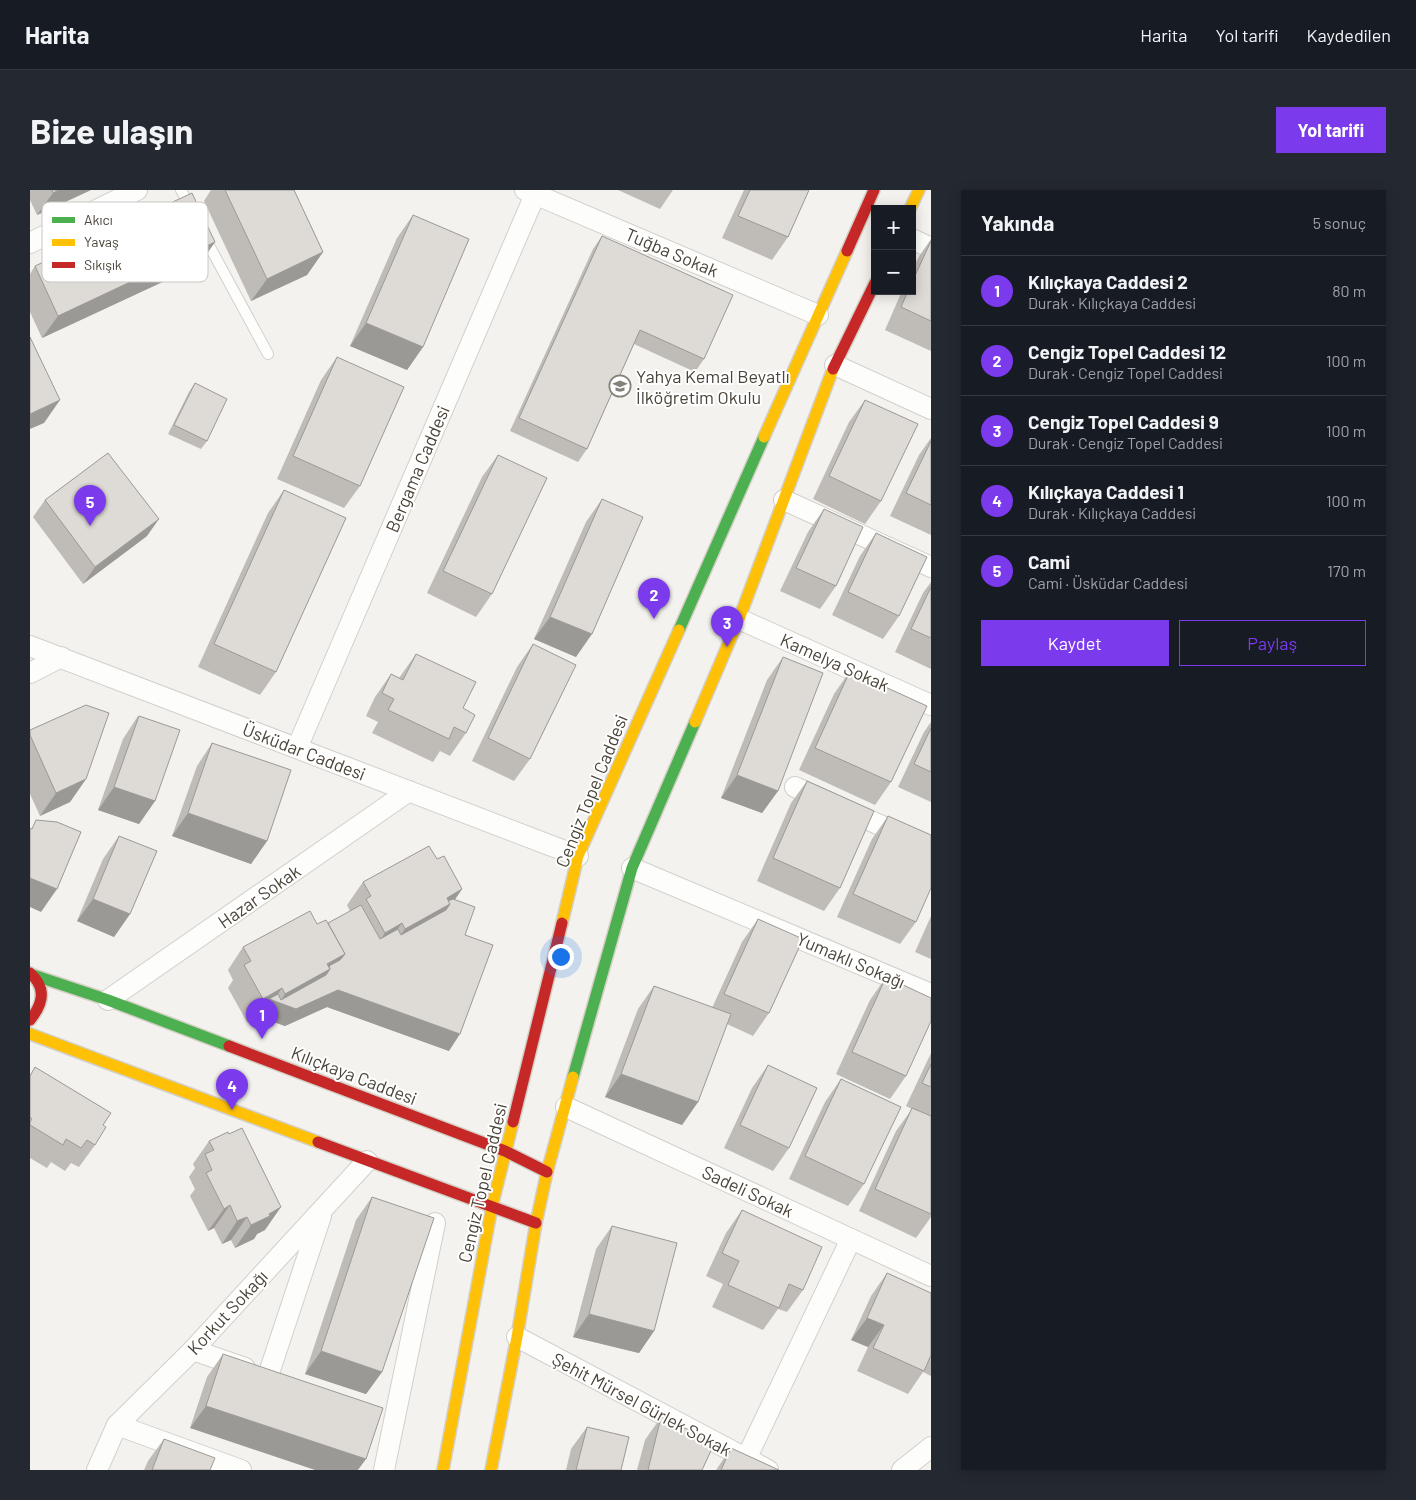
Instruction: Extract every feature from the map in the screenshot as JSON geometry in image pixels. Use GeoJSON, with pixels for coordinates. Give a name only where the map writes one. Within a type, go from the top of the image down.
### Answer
{"type":"FeatureCollection","features":[{"type":"Feature","properties":{"kind":"main road","name":"Cengiz Topel Caddesi"},"geometry":{"type":"LineString","coordinates":[[443,1470],[492,1206],[578,856],[874,190]]}},
{"type":"Feature","properties":{"kind":"main road"},"geometry":{"type":"LineString","coordinates":[[912,205],[918,190]]}},
{"type":"Feature","properties":{"kind":"main road"},"geometry":{"type":"LineString","coordinates":[[490,1470],[547,1172],[632,868],[739,619],[835,365],[871,292]]}},
{"type":"Feature","properties":{"kind":"main road"},"geometry":{"type":"LineString","coordinates":[[30,1020],[41,1004],[42,994],[39,984],[32,974]]}},
{"type":"Feature","properties":{"kind":"main road","name":"Kılıçkaya Caddesi"},"geometry":{"type":"LineString","coordinates":[[32,974],[108,1000],[505,1151],[547,1172]]}},
{"type":"Feature","properties":{"kind":"main road"},"geometry":{"type":"LineString","coordinates":[[30,1034],[536,1223]]}},
{"type":"Feature","properties":{"kind":"street"},"geometry":{"type":"LineString","coordinates":[[113,202],[137,190]]}},
{"type":"Feature","properties":{"kind":"street","name":"Tuğba Sokak"},"geometry":{"type":"LineString","coordinates":[[532,191],[818,315]]}},
{"type":"Feature","properties":{"kind":"street","name":"Bergama Caddesi"},"geometry":{"type":"LineString","coordinates":[[297,748],[532,191]]}},
{"type":"Feature","properties":{"kind":"street"},"geometry":{"type":"LineString","coordinates":[[30,243],[42,237]]}},
{"type":"Feature","properties":{"kind":"street"},"geometry":{"type":"LineString","coordinates":[[916,241],[931,248]]}},
{"type":"Feature","properties":{"kind":"street"},"geometry":{"type":"LineString","coordinates":[[835,365],[931,409]]}},
{"type":"Feature","properties":{"kind":"street"},"geometry":{"type":"LineString","coordinates":[[784,500],[931,567]]}},
{"type":"Feature","properties":{"kind":"street","name":"Kamelya Sokak"},"geometry":{"type":"LineString","coordinates":[[739,619],[931,705]]}},
{"type":"Feature","properties":{"kind":"street","name":"Üsküdar Caddesi"},"geometry":{"type":"LineString","coordinates":[[30,646],[578,856]]}},
{"type":"Feature","properties":{"kind":"street"},"geometry":{"type":"LineString","coordinates":[[30,673],[61,658]]}},
{"type":"Feature","properties":{"kind":"street"},"geometry":{"type":"LineString","coordinates":[[795,787],[931,848]]}},
{"type":"Feature","properties":{"kind":"street","name":"Hazar Sokak"},"geometry":{"type":"LineString","coordinates":[[108,1000],[409,791]]}},
{"type":"Feature","properties":{"kind":"street","name":"Yumaklı Sokağı"},"geometry":{"type":"LineString","coordinates":[[632,868],[931,994]]}},
{"type":"Feature","properties":{"kind":"street","name":"Sadeli Sokak"},"geometry":{"type":"LineString","coordinates":[[566,1107],[931,1276]]}},
{"type":"Feature","properties":{"kind":"street","name":"Korkut Sokağı"},"geometry":{"type":"LineString","coordinates":[[97,1470],[117,1425],[193,1350],[367,1161]]}},
{"type":"Feature","properties":{"kind":"street"},"geometry":{"type":"LineString","coordinates":[[193,1350],[277,1379],[323,1208]]}},
{"type":"Feature","properties":{"kind":"street"},"geometry":{"type":"LineString","coordinates":[[384,1470],[386,1417],[435,1223]]}},
{"type":"Feature","properties":{"kind":"street"},"geometry":{"type":"LineString","coordinates":[[746,1458],[851,1239]]}},
{"type":"Feature","properties":{"kind":"street","name":"Şehit Mürsel Gürlek Sokak"},"geometry":{"type":"LineString","coordinates":[[516,1337],[768,1470]]}},
{"type":"Feature","properties":{"kind":"street"},"geometry":{"type":"LineString","coordinates":[[117,1425],[241,1470]]}},
{"type":"Feature","properties":{"kind":"street"},"geometry":{"type":"LineString","coordinates":[[902,1470],[931,1447]]}},
{"type":"Feature","properties":{"kind":"lane"},"geometry":{"type":"LineString","coordinates":[[181,190],[187,202]]}},
{"type":"Feature","properties":{"kind":"lane"},"geometry":{"type":"LineString","coordinates":[[208,243],[268,354]]}},
{"type":"Feature","properties":{"kind":"building"},"geometry":{"type":"Polygon","coordinates":[[[225,190],[294,190],[323,252],[267,279],[225,190]]]}},
{"type":"Feature","properties":{"kind":"building"},"geometry":{"type":"Polygon","coordinates":[[[750,190],[809,190],[788,237],[738,216],[750,190]]]}},
{"type":"Feature","properties":{"kind":"building"},"geometry":{"type":"Polygon","coordinates":[[[192,193],[196,202],[173,202],[192,193]]]}},
{"type":"Feature","properties":{"kind":"building"},"geometry":{"type":"Polygon","coordinates":[[[413,215],[469,239],[423,347],[366,323],[413,215]]]}},
{"type":"Feature","properties":{"kind":"building"},"geometry":{"type":"Polygon","coordinates":[[[208,227],[215,242],[208,245],[208,227]]]}},
{"type":"Feature","properties":{"kind":"building"},"geometry":{"type":"Polygon","coordinates":[[[602,236],[733,295],[704,359],[640,330],[587,449],[519,418],[602,236]]]}},
{"type":"Feature","properties":{"kind":"building"},"geometry":{"type":"Polygon","coordinates":[[[931,241],[931,321],[901,307],[906,295],[916,295],[916,273],[931,241]]]}},
{"type":"Feature","properties":{"kind":"building"},"geometry":{"type":"Polygon","coordinates":[[[42,263],[42,281],[35,266],[42,263]]]}},
{"type":"Feature","properties":{"kind":"building"},"geometry":{"type":"Polygon","coordinates":[[[42,282],[130,282],[58,316],[42,282]]]}},
{"type":"Feature","properties":{"kind":"building"},"geometry":{"type":"Polygon","coordinates":[[[30,337],[60,400],[30,414],[30,337]]]}},
{"type":"Feature","properties":{"kind":"building"},"geometry":{"type":"Polygon","coordinates":[[[337,357],[404,387],[360,486],[293,456],[337,357]]]}},
{"type":"Feature","properties":{"kind":"building"},"geometry":{"type":"Polygon","coordinates":[[[195,383],[227,399],[207,441],[174,425],[195,383]]]}},
{"type":"Feature","properties":{"kind":"building"},"geometry":{"type":"Polygon","coordinates":[[[865,400],[918,424],[881,501],[829,476],[865,400]]]}},
{"type":"Feature","properties":{"kind":"building"},"geometry":{"type":"Polygon","coordinates":[[[931,441],[931,505],[906,493],[931,441]]]}},
{"type":"Feature","properties":{"kind":"building"},"geometry":{"type":"Polygon","coordinates":[[[108,453],[159,519],[95,567],[45,500],[108,453]]]}},
{"type":"Feature","properties":{"kind":"building"},"geometry":{"type":"Polygon","coordinates":[[[498,455],[547,478],[492,594],[443,571],[498,455]]]}},
{"type":"Feature","properties":{"kind":"building"},"geometry":{"type":"Polygon","coordinates":[[[284,490],[346,518],[276,672],[214,644],[284,490]]]}},
{"type":"Feature","properties":{"kind":"building"},"geometry":{"type":"Polygon","coordinates":[[[602,499],[643,517],[592,634],[550,617],[602,499]]]}},
{"type":"Feature","properties":{"kind":"building"},"geometry":{"type":"Polygon","coordinates":[[[824,509],[863,527],[836,586],[796,568],[824,509]]]}},
{"type":"Feature","properties":{"kind":"building"},"geometry":{"type":"Polygon","coordinates":[[[876,533],[927,557],[899,616],[848,592],[876,533]]]}},
{"type":"Feature","properties":{"kind":"building"},"geometry":{"type":"Polygon","coordinates":[[[931,587],[931,638],[911,629],[931,587]]]}},
{"type":"Feature","properties":{"kind":"building"},"geometry":{"type":"Polygon","coordinates":[[[533,644],[576,665],[530,759],[488,738],[533,644]]]}},
{"type":"Feature","properties":{"kind":"building"},"geometry":{"type":"Polygon","coordinates":[[[416,654],[476,682],[463,708],[475,715],[466,733],[454,727],[449,739],[388,710],[394,699],[382,693],[391,674],[403,680],[416,654]]]}},
{"type":"Feature","properties":{"kind":"building"},"geometry":{"type":"Polygon","coordinates":[[[783,657],[823,673],[778,791],[737,775],[783,657]]]}},
{"type":"Feature","properties":{"kind":"building"},"geometry":{"type":"Polygon","coordinates":[[[850,671],[927,706],[891,782],[815,748],[850,671]]]}},
{"type":"Feature","properties":{"kind":"building"},"geometry":{"type":"Polygon","coordinates":[[[86,705],[109,713],[86,779],[56,793],[30,735],[30,730],[86,705]]]}},
{"type":"Feature","properties":{"kind":"building"},"geometry":{"type":"Polygon","coordinates":[[[139,716],[180,730],[155,801],[114,787],[139,716]]]}},
{"type":"Feature","properties":{"kind":"building"},"geometry":{"type":"Polygon","coordinates":[[[931,728],[931,772],[914,764],[931,728]]]}},
{"type":"Feature","properties":{"kind":"building"},"geometry":{"type":"Polygon","coordinates":[[[212,743],[291,770],[267,841],[188,813],[212,743]]]}},
{"type":"Feature","properties":{"kind":"building"},"geometry":{"type":"Polygon","coordinates":[[[807,781],[874,811],[840,888],[773,858],[807,781]]]}},
{"type":"Feature","properties":{"kind":"building"},"geometry":{"type":"Polygon","coordinates":[[[888,816],[931,835],[931,888],[916,922],[853,894],[888,816]]]}},
{"type":"Feature","properties":{"kind":"building"},"geometry":{"type":"Polygon","coordinates":[[[36,820],[57,822],[81,832],[57,889],[30,878],[30,828],[32,829],[36,820]]]}},
{"type":"Feature","properties":{"kind":"building"},"geometry":{"type":"Polygon","coordinates":[[[119,836],[157,851],[130,914],[93,899],[119,836]]]}},
{"type":"Feature","properties":{"kind":"building"},"geometry":{"type":"Polygon","coordinates":[[[429,846],[437,859],[444,856],[462,889],[447,898],[450,904],[405,929],[402,923],[385,933],[366,899],[371,896],[363,882],[429,846]]]}},
{"type":"Feature","properties":{"kind":"building"},"geometry":{"type":"Polygon","coordinates":[[[453,899],[475,907],[465,935],[493,945],[460,1034],[338,990],[296,1009],[269,999],[278,994],[281,1000],[326,975],[330,969],[329,966],[340,960],[345,954],[328,923],[361,905],[380,939],[398,929],[401,935],[446,910],[450,904],[448,901],[453,899]]]}},
{"type":"Feature","properties":{"kind":"building"},"geometry":{"type":"Polygon","coordinates":[[[310,911],[317,924],[326,920],[345,954],[327,964],[330,969],[285,994],[282,988],[263,999],[244,965],[251,961],[243,947],[310,911]]]}},
{"type":"Feature","properties":{"kind":"building"},"geometry":{"type":"Polygon","coordinates":[[[758,919],[803,939],[769,1013],[724,994],[758,919]]]}},
{"type":"Feature","properties":{"kind":"building"},"geometry":{"type":"Polygon","coordinates":[[[886,977],[931,998],[931,1021],[906,1076],[852,1052],[886,977]]]}},
{"type":"Feature","properties":{"kind":"building"},"geometry":{"type":"Polygon","coordinates":[[[654,986],[731,1014],[698,1102],[621,1074],[654,986]]]}},
{"type":"Feature","properties":{"kind":"building"},"geometry":{"type":"Polygon","coordinates":[[[931,1064],[931,1087],[922,1083],[931,1064]]]}},
{"type":"Feature","properties":{"kind":"building"},"geometry":{"type":"Polygon","coordinates":[[[768,1065],[817,1088],[789,1148],[740,1125],[768,1065]]]}},
{"type":"Feature","properties":{"kind":"building"},"geometry":{"type":"Polygon","coordinates":[[[35,1067],[111,1113],[103,1125],[106,1127],[95,1145],[87,1140],[81,1148],[66,1139],[63,1145],[30,1125],[32,1119],[30,1117],[30,1076],[35,1067]]]}},
{"type":"Feature","properties":{"kind":"building"},"geometry":{"type":"Polygon","coordinates":[[[841,1079],[901,1107],[864,1184],[805,1156],[841,1079]]]}},
{"type":"Feature","properties":{"kind":"building"},"geometry":{"type":"Polygon","coordinates":[[[912,1108],[931,1116],[931,1214],[875,1189],[912,1108]]]}},
{"type":"Feature","properties":{"kind":"building"},"geometry":{"type":"Polygon","coordinates":[[[242,1128],[281,1207],[269,1214],[270,1216],[251,1225],[247,1217],[237,1221],[230,1205],[224,1209],[206,1173],[212,1170],[205,1154],[214,1150],[209,1141],[242,1128]]]}},
{"type":"Feature","properties":{"kind":"building"},"geometry":{"type":"Polygon","coordinates":[[[372,1197],[434,1218],[382,1372],[321,1351],[372,1197]]]}},
{"type":"Feature","properties":{"kind":"building"},"geometry":{"type":"Polygon","coordinates":[[[742,1210],[822,1247],[803,1290],[789,1284],[779,1308],[728,1285],[739,1261],[722,1253],[742,1210]]]}},
{"type":"Feature","properties":{"kind":"building"},"geometry":{"type":"Polygon","coordinates":[[[612,1226],[677,1243],[654,1331],[589,1314],[612,1226]]]}},
{"type":"Feature","properties":{"kind":"building"},"geometry":{"type":"Polygon","coordinates":[[[887,1273],[931,1293],[931,1355],[924,1371],[873,1348],[884,1325],[867,1318],[887,1273]]]}},
{"type":"Feature","properties":{"kind":"building"},"geometry":{"type":"Polygon","coordinates":[[[223,1354],[383,1408],[366,1459],[206,1406],[223,1354]]]}},
{"type":"Feature","properties":{"kind":"building"},"geometry":{"type":"Polygon","coordinates":[[[661,1417],[715,1442],[702,1470],[648,1470],[661,1417]]]}},
{"type":"Feature","properties":{"kind":"building"},"geometry":{"type":"Polygon","coordinates":[[[587,1427],[629,1437],[621,1470],[576,1470],[587,1427]]]}},
{"type":"Feature","properties":{"kind":"building"},"geometry":{"type":"Polygon","coordinates":[[[164,1439],[215,1458],[210,1470],[152,1470],[164,1439]]]}},
{"type":"Feature","properties":{"kind":"building"},"geometry":{"type":"Polygon","coordinates":[[[731,1448],[779,1470],[721,1470],[731,1448]]]}},
{"type":"Feature","properties":{"kind":"traffic: fast"},"geometry":{"type":"LineString","coordinates":[[679,630],[764,437]]}},
{"type":"Feature","properties":{"kind":"traffic: fast"},"geometry":{"type":"LineString","coordinates":[[573,1077],[632,868],[695,722]]}},
{"type":"Feature","properties":{"kind":"traffic: fast"},"geometry":{"type":"LineString","coordinates":[[33,975],[108,1000],[229,1046]]}},
{"type":"Feature","properties":{"kind":"traffic: slow"},"geometry":{"type":"LineString","coordinates":[[912,205],[919,190]]}},
{"type":"Feature","properties":{"kind":"traffic: slow"},"geometry":{"type":"LineString","coordinates":[[764,437],[847,251]]}},
{"type":"Feature","properties":{"kind":"traffic: slow"},"geometry":{"type":"LineString","coordinates":[[695,722],[739,619],[833,369]]}},
{"type":"Feature","properties":{"kind":"traffic: slow"},"geometry":{"type":"LineString","coordinates":[[562,923],[578,856],[679,630]]}},
{"type":"Feature","properties":{"kind":"traffic: slow"},"geometry":{"type":"LineString","coordinates":[[30,1034],[318,1142]]}},
{"type":"Feature","properties":{"kind":"traffic: slow"},"geometry":{"type":"LineString","coordinates":[[491,1470],[517,1337],[536,1223],[547,1172],[573,1077]]}},
{"type":"Feature","properties":{"kind":"traffic: slow"},"geometry":{"type":"LineString","coordinates":[[443,1470],[492,1206],[513,1122]]}},
{"type":"Feature","properties":{"kind":"traffic: jam"},"geometry":{"type":"LineString","coordinates":[[847,251],[874,190]]}},
{"type":"Feature","properties":{"kind":"traffic: jam"},"geometry":{"type":"LineString","coordinates":[[833,369],[871,291]]}},
{"type":"Feature","properties":{"kind":"traffic: jam"},"geometry":{"type":"LineString","coordinates":[[513,1122],[562,923]]}},
{"type":"Feature","properties":{"kind":"traffic: jam"},"geometry":{"type":"LineString","coordinates":[[30,973],[39,984],[41,990],[38,1008],[30,1020]]}},
{"type":"Feature","properties":{"kind":"traffic: jam"},"geometry":{"type":"LineString","coordinates":[[229,1046],[505,1151],[547,1172]]}},
{"type":"Feature","properties":{"kind":"traffic: jam"},"geometry":{"type":"LineString","coordinates":[[318,1142],[536,1223]]}},
{"type":"Feature","properties":{"kind":"place","name":"Yahya Kemal Beyatlı İlköğretim Okulu"},"geometry":{"type":"Point","coordinates":[620,386]}},
{"type":"Feature","properties":{"kind":"place","name":"Cami"},"geometry":{"type":"Point","coordinates":[90,526]}},
{"type":"Feature","properties":{"kind":"place","name":"Cengiz Topel Caddesi 12"},"geometry":{"type":"Point","coordinates":[654,619]}},
{"type":"Feature","properties":{"kind":"place","name":"Cengiz Topel Caddesi 9"},"geometry":{"type":"Point","coordinates":[727,647]}},
{"type":"Feature","properties":{"kind":"place","name":"Kılıçkaya Caddesi 2"},"geometry":{"type":"Point","coordinates":[262,1039]}},
{"type":"Feature","properties":{"kind":"place","name":"Kılıçkaya Caddesi 1"},"geometry":{"type":"Point","coordinates":[232,1110]}}]}
